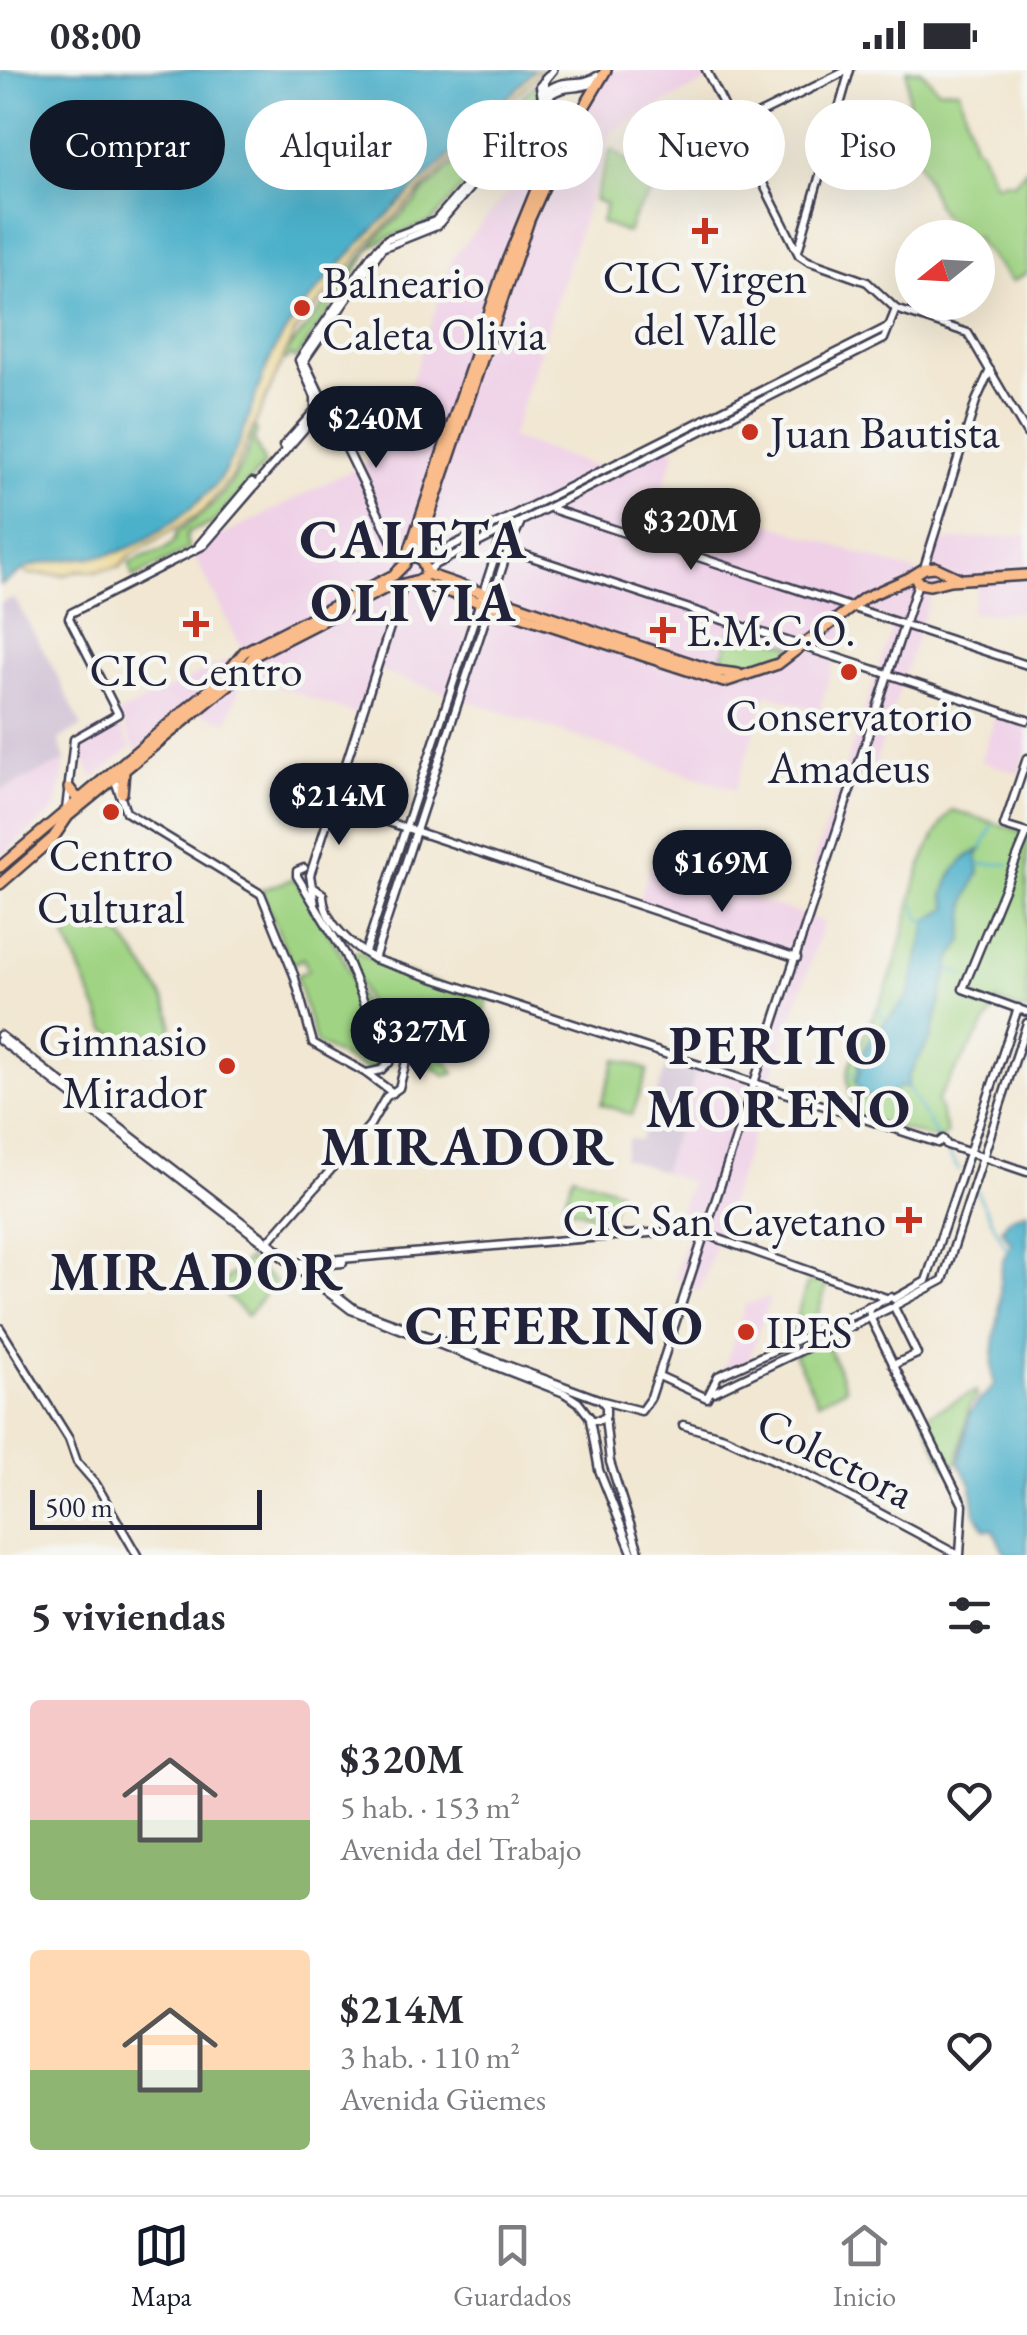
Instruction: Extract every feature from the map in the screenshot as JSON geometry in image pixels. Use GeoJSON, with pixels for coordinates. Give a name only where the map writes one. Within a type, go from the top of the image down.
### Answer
{"type":"FeatureCollection","features":[{"type":"Feature","properties":{"kind":"main road"},"geometry":{"type":"LineString","coordinates":[[487,600],[427,574],[418,550],[515,262],[556,158],[597,78]]}},
{"type":"Feature","properties":{"kind":"main road"},"geometry":{"type":"LineString","coordinates":[[0,866],[81,798],[124,771],[225,682],[247,655],[343,606],[394,575],[408,560],[512,246],[558,143],[597,78]]}},
{"type":"Feature","properties":{"kind":"main road"},"geometry":{"type":"LineString","coordinates":[[512,246],[517,248],[515,262]]}},
{"type":"Feature","properties":{"kind":"main road"},"geometry":{"type":"LineString","coordinates":[[343,606],[427,574]]}},
{"type":"Feature","properties":{"kind":"main road"},"geometry":{"type":"LineString","coordinates":[[924,578],[939,582],[1027,575]]}},
{"type":"Feature","properties":{"kind":"main road"},"geometry":{"type":"LineString","coordinates":[[415,581],[487,600],[727,677],[775,666],[872,593],[924,578],[962,579]]}},
{"type":"Feature","properties":{"kind":"main road"},"geometry":{"type":"LineString","coordinates":[[0,884],[54,838],[64,821],[108,781],[225,682]]}},
{"type":"Feature","properties":{"kind":"main road"},"geometry":{"type":"LineString","coordinates":[[122,794],[124,771]]}},
{"type":"Feature","properties":{"kind":"main road"},"geometry":{"type":"LineString","coordinates":[[69,788],[81,798]]}},
{"type":"Feature","properties":{"kind":"main road"},"geometry":{"type":"LineString","coordinates":[[12,857],[6,867],[14,872]]}},
{"type":"Feature","properties":{"kind":"street"},"geometry":{"type":"LineString","coordinates":[[547,94],[540,86],[553,70]]}},
{"type":"Feature","properties":{"kind":"street"},"geometry":{"type":"LineString","coordinates":[[706,70],[722,100]]}},
{"type":"Feature","properties":{"kind":"street"},"geometry":{"type":"LineString","coordinates":[[785,102],[849,70]]}},
{"type":"Feature","properties":{"kind":"street"},"geometry":{"type":"LineString","coordinates":[[797,252],[849,70]]}},
{"type":"Feature","properties":{"kind":"street"},"geometry":{"type":"LineString","coordinates":[[545,78],[547,94]]}},
{"type":"Feature","properties":{"kind":"street"},"geometry":{"type":"LineString","coordinates":[[547,94],[597,78]]}},
{"type":"Feature","properties":{"kind":"street"},"geometry":{"type":"LineString","coordinates":[[303,362],[378,245],[434,222],[547,94],[597,78]]}},
{"type":"Feature","properties":{"kind":"street"},"geometry":{"type":"LineString","coordinates":[[767,190],[797,252],[805,260],[867,282],[895,308]]}},
{"type":"Feature","properties":{"kind":"street"},"geometry":{"type":"LineString","coordinates":[[427,574],[433,566],[884,338],[895,312]]}},
{"type":"Feature","properties":{"kind":"street"},"geometry":{"type":"LineString","coordinates":[[929,320],[968,333],[1027,434]]}},
{"type":"Feature","properties":{"kind":"street"},"geometry":{"type":"LineString","coordinates":[[303,362],[315,396],[398,555],[408,560],[420,559],[510,517],[890,326]]}},
{"type":"Feature","properties":{"kind":"street"},"geometry":{"type":"LineString","coordinates":[[303,362],[320,406]]}},
{"type":"Feature","properties":{"kind":"street"},"geometry":{"type":"LineString","coordinates":[[294,1266],[362,1312],[600,1400],[644,1409],[659,1376],[924,578],[926,552],[990,370]]}},
{"type":"Feature","properties":{"kind":"street"},"geometry":{"type":"LineString","coordinates":[[64,821],[74,739],[118,714],[70,618],[71,613],[204,544],[320,406]]}},
{"type":"Feature","properties":{"kind":"street"},"geometry":{"type":"LineString","coordinates":[[195,550],[320,406]]}},
{"type":"Feature","properties":{"kind":"street"},"geometry":{"type":"LineString","coordinates":[[546,510],[563,512],[1027,664]]}},
{"type":"Feature","properties":{"kind":"street"},"geometry":{"type":"LineString","coordinates":[[510,517],[518,526]]}},
{"type":"Feature","properties":{"kind":"street"},"geometry":{"type":"LineString","coordinates":[[374,959],[416,833],[510,517]]}},
{"type":"Feature","properties":{"kind":"street"},"geometry":{"type":"LineString","coordinates":[[365,953],[487,600],[518,526]]}},
{"type":"Feature","properties":{"kind":"street"},"geometry":{"type":"LineString","coordinates":[[510,546],[516,552],[1027,720]]}},
{"type":"Feature","properties":{"kind":"street"},"geometry":{"type":"LineString","coordinates":[[396,585],[402,590],[392,624],[308,873],[330,918],[365,953],[1027,1172]]}},
{"type":"Feature","properties":{"kind":"street"},"geometry":{"type":"LineString","coordinates":[[1027,758],[1004,826],[1027,833],[964,986],[966,992],[1027,1012]]}},
{"type":"Feature","properties":{"kind":"street"},"geometry":{"type":"LineString","coordinates":[[108,781],[122,794],[128,814],[261,894],[294,975],[313,1043],[366,1072],[393,1093]]}},
{"type":"Feature","properties":{"kind":"street"},"geometry":{"type":"LineString","coordinates":[[331,806],[796,958]]}},
{"type":"Feature","properties":{"kind":"street"},"geometry":{"type":"LineString","coordinates":[[308,873],[297,872],[300,880],[314,891],[315,906],[345,955],[389,1063],[384,1088]]}},
{"type":"Feature","properties":{"kind":"street"},"geometry":{"type":"LineString","coordinates":[[659,1376],[710,1395],[870,1317],[922,1286],[1018,1008]]}},
{"type":"Feature","properties":{"kind":"street"},"geometry":{"type":"LineString","coordinates":[[710,1395],[718,1376],[869,1306],[891,1302],[943,1280],[1027,1023]]}},
{"type":"Feature","properties":{"kind":"street"},"geometry":{"type":"LineString","coordinates":[[0,1038],[360,1315],[564,1393],[598,1421],[621,1406]]}},
{"type":"Feature","properties":{"kind":"street"},"geometry":{"type":"LineString","coordinates":[[381,1042],[403,1055]]}},
{"type":"Feature","properties":{"kind":"street"},"geometry":{"type":"LineString","coordinates":[[366,1072],[376,1072],[403,1055]]}},
{"type":"Feature","properties":{"kind":"street"},"geometry":{"type":"LineString","coordinates":[[267,1243],[374,1120],[386,1097],[399,1088],[403,1055]]}},
{"type":"Feature","properties":{"kind":"street"},"geometry":{"type":"LineString","coordinates":[[294,1266],[700,1228],[708,1222]]}},
{"type":"Feature","properties":{"kind":"street"},"geometry":{"type":"LineString","coordinates":[[690,1228],[871,1291],[891,1302],[917,1354],[893,1366]]}},
{"type":"Feature","properties":{"kind":"street"},"geometry":{"type":"LineString","coordinates":[[294,1266],[688,1231],[703,1234]]}},
{"type":"Feature","properties":{"kind":"street"},"geometry":{"type":"LineString","coordinates":[[869,1306],[870,1317],[893,1366],[963,1505],[959,1555]]}},
{"type":"Feature","properties":{"kind":"street"},"geometry":{"type":"LineString","coordinates":[[0,1328],[137,1555]]}},
{"type":"Feature","properties":{"kind":"street"},"geometry":{"type":"LineString","coordinates":[[600,1400],[589,1402],[588,1416],[599,1470],[636,1555]]}},
{"type":"Feature","properties":{"kind":"street"},"geometry":{"type":"LineString","coordinates":[[600,1400],[606,1406],[606,1445],[636,1555]]}},
{"type":"Feature","properties":{"kind":"street","name":"Colectora"},"geometry":{"type":"LineString","coordinates":[[683,1424],[724,1437],[818,1480],[959,1555]]}},
{"type":"Feature","properties":{"kind":"shaded area"},"geometry":{"type":"Polygon","coordinates":[[[601,70],[706,70],[711,79],[671,100],[623,100],[623,125],[612,131],[603,158],[603,100],[583,100],[601,70]]]}},
{"type":"Feature","properties":{"kind":"shaded area"},"geometry":{"type":"Polygon","coordinates":[[[510,190],[593,190],[511,438],[604,469],[669,437],[675,452],[663,488],[927,576],[929,542],[1027,535],[1026,612],[970,613],[977,588],[973,585],[941,586],[938,593],[932,592],[869,782],[857,778],[825,870],[812,866],[894,621],[851,608],[819,711],[767,694],[735,790],[376,670],[360,716],[241,674],[227,722],[197,711],[136,751],[118,714],[243,652],[192,551],[407,442],[398,422],[453,257],[510,190]]]}},
{"type":"Feature","properties":{"kind":"shaded area"},"geometry":{"type":"Polygon","coordinates":[[[14,598],[82,727],[59,739],[65,761],[0,791],[0,603],[14,598]]]}},
{"type":"Feature","properties":{"kind":"shaded area"},"geometry":{"type":"Polygon","coordinates":[[[996,714],[1027,723],[1027,749],[1018,773],[981,761],[996,714]]]}},
{"type":"Feature","properties":{"kind":"shaded area"},"geometry":{"type":"Polygon","coordinates":[[[117,720],[131,748],[94,779],[78,748],[81,738],[117,720]]]}},
{"type":"Feature","properties":{"kind":"shaded area"},"geometry":{"type":"Polygon","coordinates":[[[65,761],[57,808],[0,857],[0,791],[65,761]]]}},
{"type":"Feature","properties":{"kind":"shaded area"},"geometry":{"type":"Polygon","coordinates":[[[651,864],[824,922],[700,1291],[674,1278],[688,1232],[672,1233],[690,1182],[662,1172],[699,1065],[754,1083],[796,959],[637,906],[651,864]]]}},
{"type":"Feature","properties":{"kind":"shaded area"},"geometry":{"type":"Polygon","coordinates":[[[670,1055],[699,1065],[662,1172],[623,1158],[629,1138],[640,1141],[670,1055]]]}},
{"type":"Feature","properties":{"kind":"shaded area"},"geometry":{"type":"Polygon","coordinates":[[[770,1297],[749,1360],[723,1372],[745,1305],[770,1297]]]}},
{"type":"Feature","properties":{"kind":"green space"},"geometry":{"type":"Polygon","coordinates":[[[550,70],[536,86],[540,97],[519,100],[550,70]]]}},
{"type":"Feature","properties":{"kind":"green space"},"geometry":{"type":"Polygon","coordinates":[[[907,70],[921,70],[938,89],[959,90],[974,145],[980,149],[995,184],[1014,183],[1027,168],[1027,273],[1012,282],[995,262],[995,220],[949,220],[941,214],[930,190],[931,100],[908,100],[907,70]]]}},
{"type":"Feature","properties":{"kind":"green space"},"geometry":{"type":"Polygon","coordinates":[[[611,149],[623,158],[623,190],[653,190],[635,214],[628,233],[601,223],[606,204],[594,200],[597,190],[603,190],[603,173],[611,149]]]}},
{"type":"Feature","properties":{"kind":"green space"},"geometry":{"type":"Polygon","coordinates":[[[447,170],[447,190],[460,190],[430,222],[372,247],[296,359],[291,355],[286,361],[282,358],[346,272],[344,280],[378,237],[447,170]]]}},
{"type":"Feature","properties":{"kind":"green space"},"geometry":{"type":"Polygon","coordinates":[[[254,425],[254,440],[265,464],[212,524],[188,532],[189,549],[133,578],[129,564],[165,549],[177,532],[222,495],[251,444],[254,425]]]}},
{"type":"Feature","properties":{"kind":"green space"},"geometry":{"type":"Polygon","coordinates":[[[733,629],[794,648],[759,668],[718,668],[733,629]]]}},
{"type":"Feature","properties":{"kind":"green space"},"geometry":{"type":"Polygon","coordinates":[[[952,810],[1027,833],[1027,1012],[996,1001],[937,1100],[947,1133],[940,1140],[851,1114],[848,1075],[888,984],[927,852],[952,810]]]}},
{"type":"Feature","properties":{"kind":"green space"},"geometry":{"type":"Polygon","coordinates":[[[295,878],[341,953],[385,1060],[380,1068],[365,1069],[316,1043],[296,976],[308,970],[303,958],[292,965],[261,890],[295,878]]]}},
{"type":"Feature","properties":{"kind":"green space"},"geometry":{"type":"Polygon","coordinates":[[[102,915],[143,965],[170,1013],[171,1031],[156,1050],[145,1051],[106,1030],[66,937],[67,932],[102,915]]]}},
{"type":"Feature","properties":{"kind":"green space"},"geometry":{"type":"Polygon","coordinates":[[[358,951],[379,964],[488,1000],[471,1057],[419,1035],[419,1046],[442,1054],[455,1073],[445,1076],[382,1040],[349,958],[358,951]]]}},
{"type":"Feature","properties":{"kind":"green space"},"geometry":{"type":"Polygon","coordinates":[[[616,1059],[648,1070],[632,1115],[601,1104],[616,1059]]]}},
{"type":"Feature","properties":{"kind":"green space"},"geometry":{"type":"Polygon","coordinates":[[[573,1175],[618,1190],[608,1221],[563,1206],[573,1175]]]}},
{"type":"Feature","properties":{"kind":"green space"},"geometry":{"type":"Polygon","coordinates":[[[248,1259],[275,1282],[247,1316],[218,1287],[248,1259]]]}},
{"type":"Feature","properties":{"kind":"green space"},"geometry":{"type":"Polygon","coordinates":[[[829,1278],[812,1332],[788,1343],[807,1284],[829,1278]]]}},
{"type":"Feature","properties":{"kind":"green space"},"geometry":{"type":"Polygon","coordinates":[[[825,1339],[846,1388],[818,1402],[794,1354],[825,1339]]]}},
{"type":"Feature","properties":{"kind":"green space"},"geometry":{"type":"Polygon","coordinates":[[[976,1391],[977,1397],[969,1406],[958,1462],[946,1468],[923,1417],[976,1391]]]}},
{"type":"Feature","properties":{"kind":"sand"},"geometry":{"type":"Polygon","coordinates":[[[516,70],[542,70],[512,100],[488,100],[516,70]]]}},
{"type":"Feature","properties":{"kind":"sand"},"geometry":{"type":"Polygon","coordinates":[[[447,143],[447,164],[427,184],[427,165],[447,143]]]}},
{"type":"Feature","properties":{"kind":"sand"},"geometry":{"type":"Polygon","coordinates":[[[403,190],[421,190],[371,240],[295,332],[232,476],[204,511],[130,556],[120,567],[65,575],[27,574],[21,567],[277,324],[403,190]]]}},
{"type":"Feature","properties":{"kind":"water"},"geometry":{"type":"Polygon","coordinates":[[[0,70],[534,70],[505,100],[447,100],[447,157],[427,177],[427,100],[245,100],[245,190],[414,190],[345,260],[288,328],[268,364],[230,462],[204,497],[134,546],[107,555],[32,566],[0,585],[0,70]]]}},
{"type":"Feature","properties":{"kind":"water"},"geometry":{"type":"Polygon","coordinates":[[[982,849],[977,856],[979,872],[967,899],[963,940],[950,961],[932,1036],[908,1077],[908,1088],[901,1087],[883,1096],[865,1096],[855,1082],[869,1040],[908,997],[928,920],[949,908],[944,896],[953,874],[962,861],[982,849]]]}},
{"type":"Feature","properties":{"kind":"water"},"geometry":{"type":"Polygon","coordinates":[[[1027,1211],[1027,1555],[1006,1555],[993,1530],[985,1529],[975,1513],[971,1484],[960,1464],[970,1412],[994,1385],[1001,1269],[1011,1244],[1002,1229],[1010,1218],[1027,1211]]]}},
{"type":"Feature","properties":{"kind":"waterway"},"geometry":{"type":"LineString","coordinates":[[982,849],[992,826]]}},
{"type":"Feature","properties":{"kind":"waterway"},"geometry":{"type":"LineString","coordinates":[[979,864],[1009,864]]}},
{"type":"Feature","properties":{"kind":"waterway"},"geometry":{"type":"LineString","coordinates":[[914,904],[928,925]]}},
{"type":"Feature","properties":{"kind":"waterway"},"geometry":{"type":"LineString","coordinates":[[949,970],[965,975]]}},
{"type":"Feature","properties":{"kind":"waterway"},"geometry":{"type":"LineString","coordinates":[[880,1008],[886,1019]]}},
{"type":"Feature","properties":{"kind":"waterway"},"geometry":{"type":"LineString","coordinates":[[850,1073],[856,1073]]}},
{"type":"Feature","properties":{"kind":"waterway"},"geometry":{"type":"LineString","coordinates":[[908,1088],[925,1117]]}},
{"type":"Feature","properties":{"kind":"waterway"},"geometry":{"type":"LineString","coordinates":[[890,1093],[893,1125]]}},
{"type":"Feature","properties":{"kind":"waterway"},"geometry":{"type":"LineString","coordinates":[[857,1100],[864,1094]]}},
{"type":"Feature","properties":{"kind":"waterway"},"geometry":{"type":"LineString","coordinates":[[927,1120],[938,1138]]}},
{"type":"Feature","properties":{"kind":"waterway"},"geometry":{"type":"LineString","coordinates":[[948,1153],[959,1170]]}},
{"type":"Feature","properties":{"kind":"waterway"},"geometry":{"type":"LineString","coordinates":[[975,1188],[983,1204]]}},
{"type":"Feature","properties":{"kind":"waterway"},"geometry":{"type":"LineString","coordinates":[[985,1207],[1007,1250]]}},
{"type":"Feature","properties":{"kind":"place","name":"CIC Virgen del Valle"},"geometry":{"type":"Point","coordinates":[705,231]}},
{"type":"Feature","properties":{"kind":"place","name":"Balneario Caleta Olivia"},"geometry":{"type":"Point","coordinates":[302,308]}},
{"type":"Feature","properties":{"kind":"place","name":"Juan Bautista"},"geometry":{"type":"Point","coordinates":[750,432]}},
{"type":"Feature","properties":{"kind":"place","name":"CIC Centro"},"geometry":{"type":"Point","coordinates":[196,624]}},
{"type":"Feature","properties":{"kind":"place","name":"E.M.C.O."},"geometry":{"type":"Point","coordinates":[663,630]}},
{"type":"Feature","properties":{"kind":"place","name":"Conservatorio Amadeus"},"geometry":{"type":"Point","coordinates":[849,672]}},
{"type":"Feature","properties":{"kind":"place","name":"Centro Cultural"},"geometry":{"type":"Point","coordinates":[111,812]}},
{"type":"Feature","properties":{"kind":"place","name":"Gimnasio Mirador"},"geometry":{"type":"Point","coordinates":[227,1066]}},
{"type":"Feature","properties":{"kind":"place","name":"CIC San Cayetano"},"geometry":{"type":"Point","coordinates":[909,1220]}},
{"type":"Feature","properties":{"kind":"place","name":"IPES"},"geometry":{"type":"Point","coordinates":[746,1332]}},
{"type":"Feature","properties":{"kind":"district","name":"CALETA OLIVIA"},"geometry":{"type":"Point","coordinates":[414,570]}},
{"type":"Feature","properties":{"kind":"district","name":"PERITO MORENO"},"geometry":{"type":"Point","coordinates":[779,1076]}},
{"type":"Feature","properties":{"kind":"district","name":"MIRADOR"},"geometry":{"type":"Point","coordinates":[468,1146]}},
{"type":"Feature","properties":{"kind":"district","name":"MIRADOR"},"geometry":{"type":"Point","coordinates":[197,1271]}},
{"type":"Feature","properties":{"kind":"district","name":"CEFERINO"},"geometry":{"type":"Point","coordinates":[555,1325]}}]}
